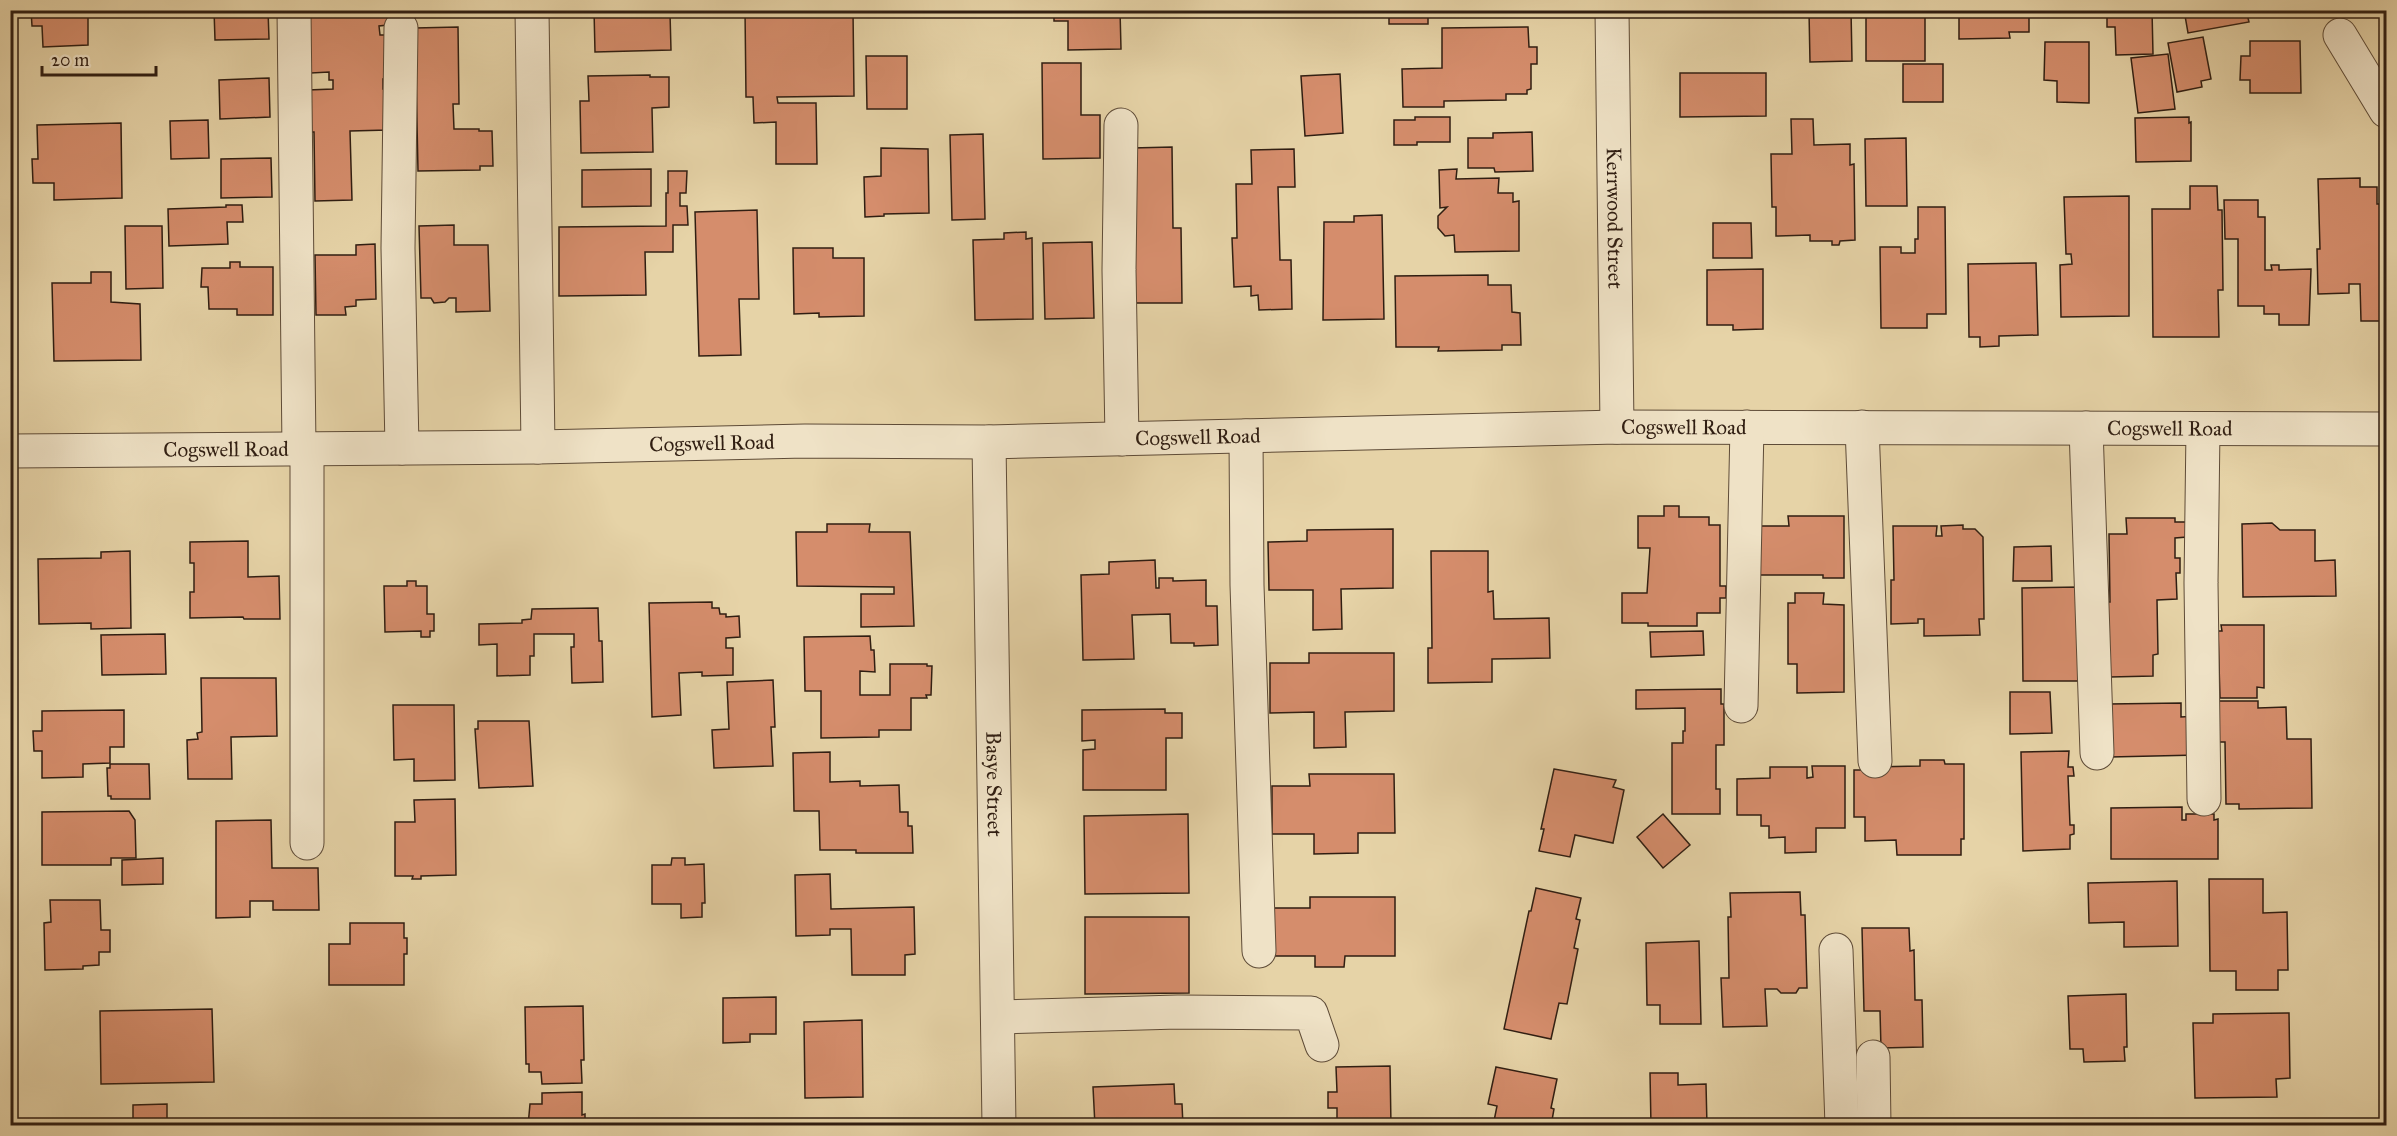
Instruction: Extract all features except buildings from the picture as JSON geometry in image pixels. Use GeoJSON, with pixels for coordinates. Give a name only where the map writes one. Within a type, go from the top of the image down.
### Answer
{"type":"FeatureCollection","features":[{"type":"Feature","properties":{"kind":"street"},"geometry":{"type":"LineString","coordinates":[[294,10],[303,449],[307,843]]}},
{"type":"Feature","properties":{"kind":"street"},"geometry":{"type":"LineString","coordinates":[[532,10],[538,447]]}},
{"type":"Feature","properties":{"kind":"street","name":"Kerrwood Street"},"geometry":{"type":"LineString","coordinates":[[1612,10],[1617,427]]}},
{"type":"Feature","properties":{"kind":"street"},"geometry":{"type":"LineString","coordinates":[[401,28],[398,248],[402,448]]}},
{"type":"Feature","properties":{"kind":"street"},"geometry":{"type":"LineString","coordinates":[[2340,35],[2386,111]]}},
{"type":"Feature","properties":{"kind":"street"},"geometry":{"type":"LineString","coordinates":[[1121,126],[1119,270],[1122,439]]}},
{"type":"Feature","properties":{"kind":"street","name":"Cogswell Road"},"geometry":{"type":"LineString","coordinates":[[10,451],[538,447],[805,441],[989,442],[1617,427],[2386,429]]}},
{"type":"Feature","properties":{"kind":"street"},"geometry":{"type":"LineString","coordinates":[[1741,706],[1747,427]]}},
{"type":"Feature","properties":{"kind":"street"},"geometry":{"type":"LineString","coordinates":[[1862,428],[1875,761]]}},
{"type":"Feature","properties":{"kind":"street"},"geometry":{"type":"LineString","coordinates":[[2086,428],[2097,753]]}},
{"type":"Feature","properties":{"kind":"street"},"geometry":{"type":"LineString","coordinates":[[2203,429],[2201,583],[2204,799]]}},
{"type":"Feature","properties":{"kind":"street"},"geometry":{"type":"LineString","coordinates":[[1246,436],[1247,585],[1259,951]]}},
{"type":"Feature","properties":{"kind":"street","name":"Basye Street"},"geometry":{"type":"LineString","coordinates":[[989,442],[999,1125]]}},
{"type":"Feature","properties":{"kind":"street"},"geometry":{"type":"LineString","coordinates":[[1836,950],[1842,1125]]}},
{"type":"Feature","properties":{"kind":"street"},"geometry":{"type":"LineString","coordinates":[[998,1017],[1178,1012],[1311,1012],[1322,1045]]}},
{"type":"Feature","properties":{"kind":"street"},"geometry":{"type":"LineString","coordinates":[[1873,1057],[1874,1125]]}}]}
